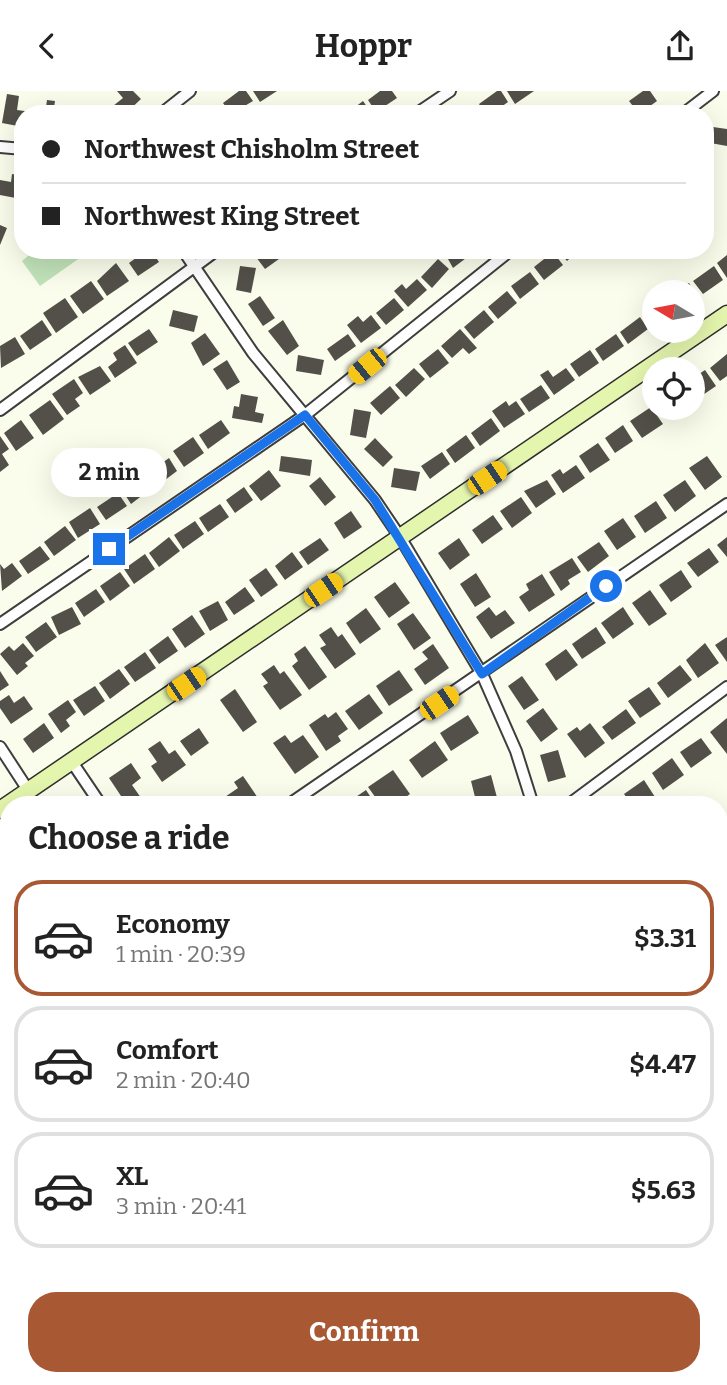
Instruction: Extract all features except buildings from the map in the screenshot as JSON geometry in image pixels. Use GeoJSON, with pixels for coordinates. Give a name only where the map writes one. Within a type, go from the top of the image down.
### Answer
{"type":"FeatureCollection","features":[{"type":"Feature","properties":{"kind":"main road"},"geometry":{"type":"LineString","coordinates":[[20,796],[727,314]]}},
{"type":"Feature","properties":{"kind":"street"},"geometry":{"type":"LineString","coordinates":[[172,105],[190,91]]}},
{"type":"Feature","properties":{"kind":"street"},"geometry":{"type":"LineString","coordinates":[[429,105],[450,91]]}},
{"type":"Feature","properties":{"kind":"street"},"geometry":{"type":"LineString","coordinates":[[694,105],[712,91]]}},
{"type":"Feature","properties":{"kind":"street"},"geometry":{"type":"LineString","coordinates":[[189,259],[253,353],[375,500],[400,537],[482,674],[516,751],[530,796]]}},
{"type":"Feature","properties":{"kind":"street"},"geometry":{"type":"LineString","coordinates":[[0,410],[204,259]]}},
{"type":"Feature","properties":{"kind":"street"},"geometry":{"type":"LineString","coordinates":[[0,624],[305,415],[500,259]]}},
{"type":"Feature","properties":{"kind":"street"},"geometry":{"type":"LineString","coordinates":[[301,796],[727,504]]}},
{"type":"Feature","properties":{"kind":"street"},"geometry":{"type":"LineString","coordinates":[[580,796],[727,687]]}},
{"type":"Feature","properties":{"kind":"street"},"geometry":{"type":"LineString","coordinates":[[0,747],[28,790]]}},
{"type":"Feature","properties":{"kind":"street"},"geometry":{"type":"LineString","coordinates":[[72,762],[96,796]]}},
{"type":"Feature","properties":{"kind":"green space"},"geometry":{"type":"Polygon","coordinates":[[[24,259],[78,259],[40,286],[22,261],[24,259]]]}},
{"type":"Feature","properties":{"kind":"route"},"geometry":{"type":"LineString","coordinates":[[109,549],[305,415],[375,500],[482,674],[606,586]]}}]}
